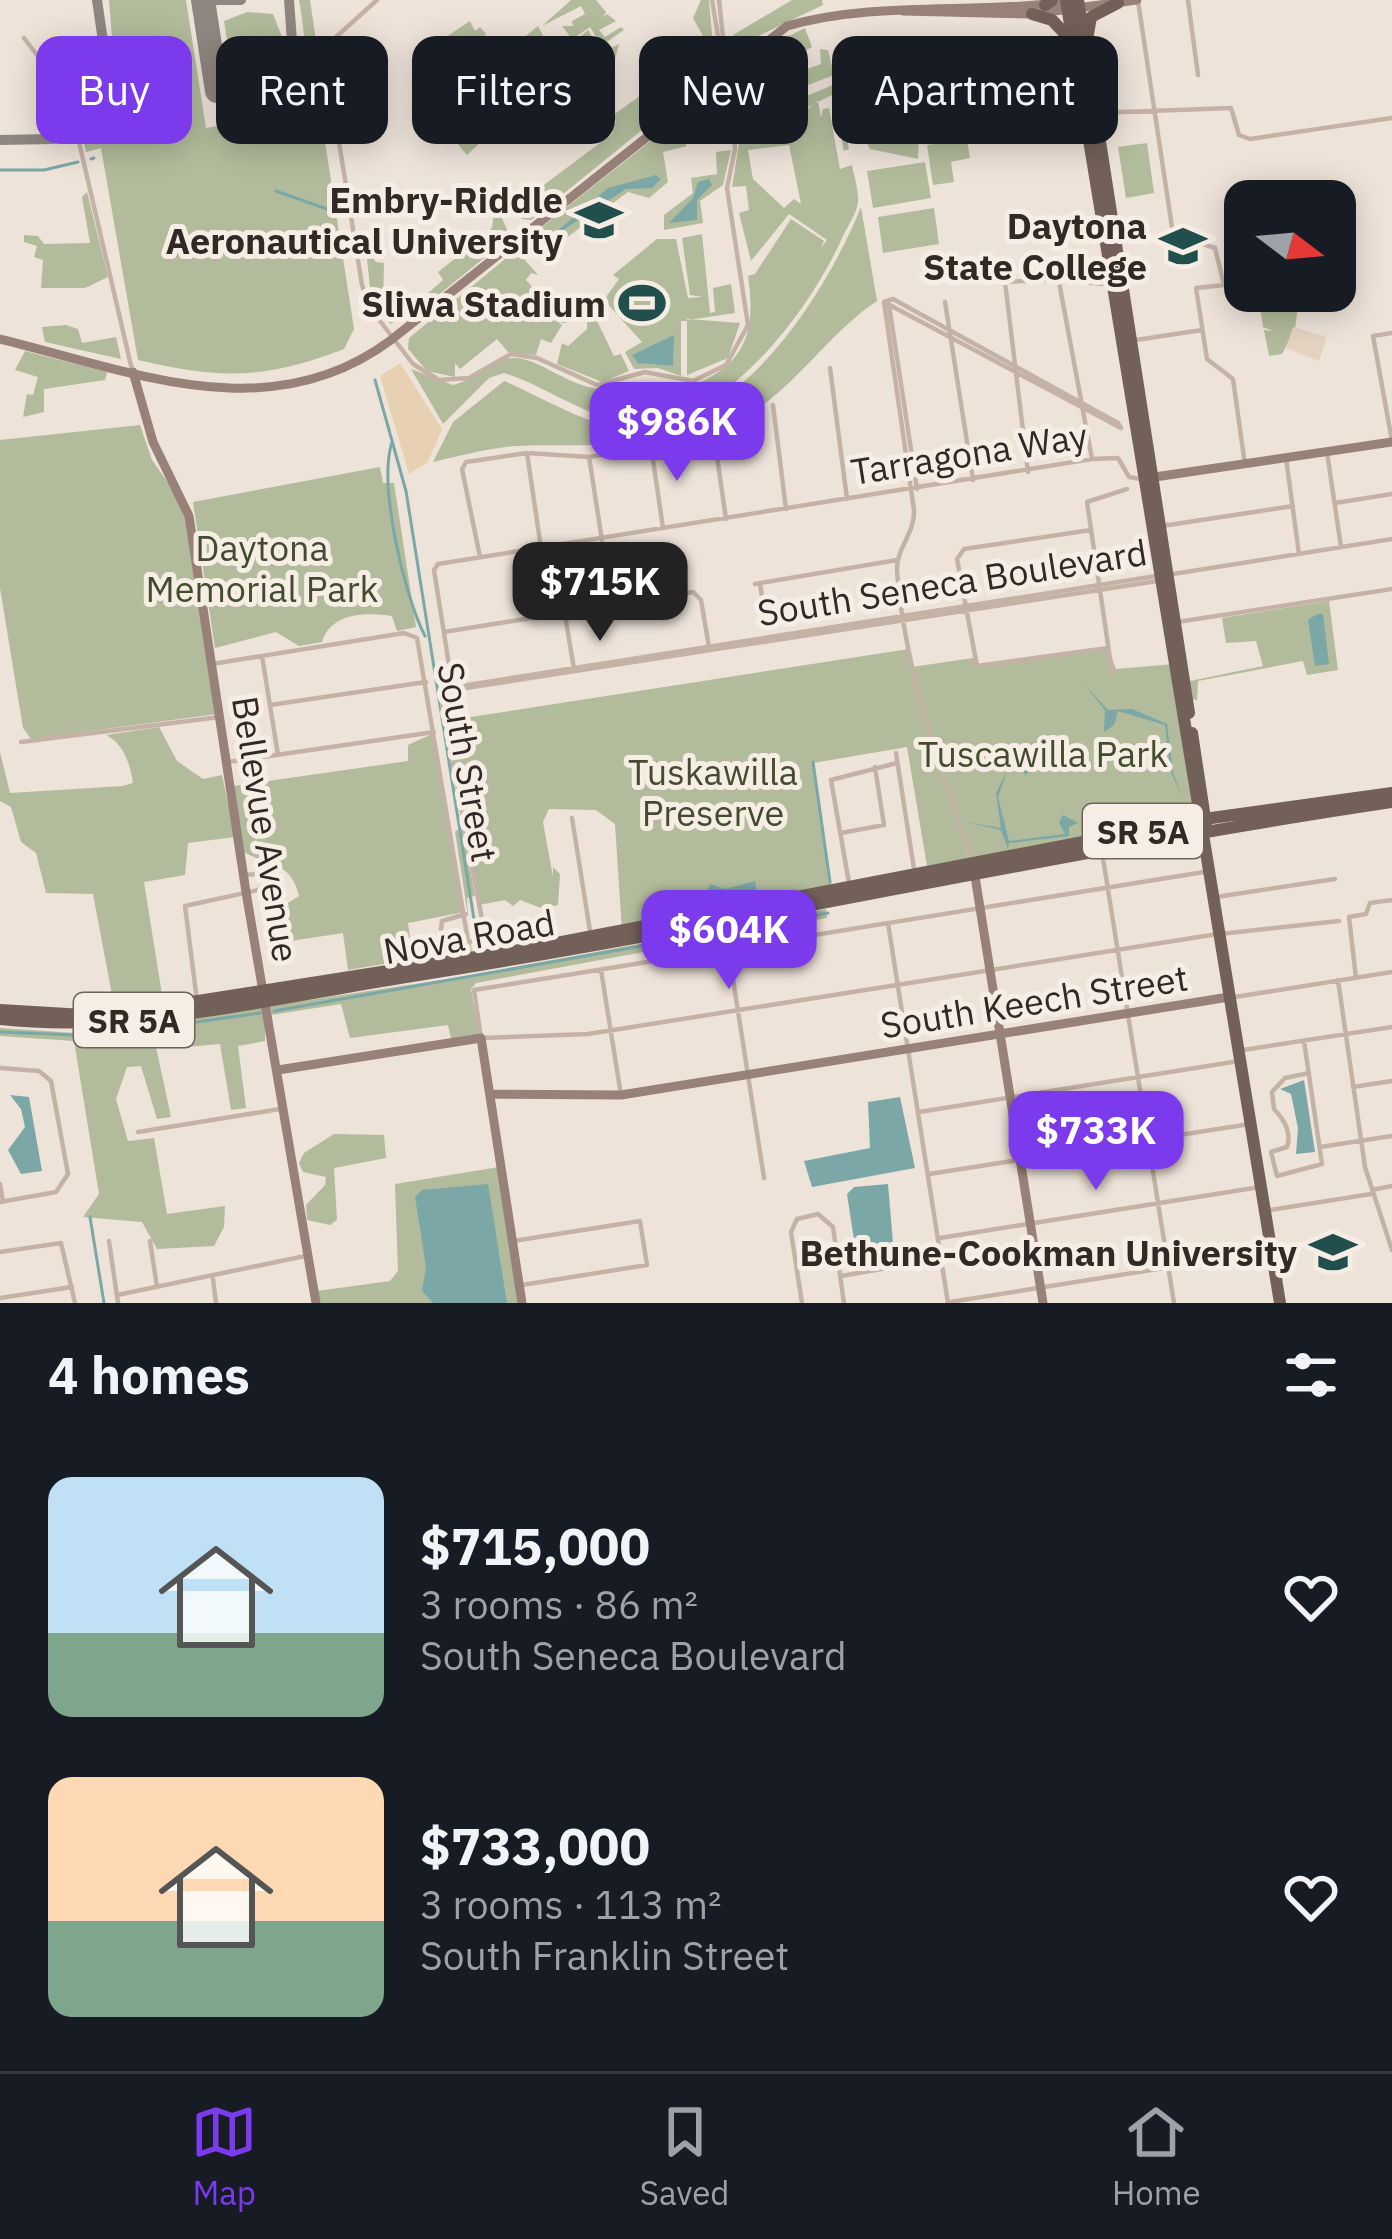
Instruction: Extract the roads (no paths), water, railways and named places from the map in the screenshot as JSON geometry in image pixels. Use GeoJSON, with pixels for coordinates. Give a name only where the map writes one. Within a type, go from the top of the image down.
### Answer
{"type":"FeatureCollection","features":[{"type":"Feature","properties":{"kind":"main road"},"geometry":{"type":"LineString","coordinates":[[1088,36],[1096,12],[1118,3]]}},
{"type":"Feature","properties":{"kind":"main road"},"geometry":{"type":"LineString","coordinates":[[1065,4],[1058,23],[1067,36]]}},
{"type":"Feature","properties":{"kind":"main road"},"geometry":{"type":"LineString","coordinates":[[1065,4],[1071,36]]}},
{"type":"Feature","properties":{"kind":"main road"},"geometry":{"type":"LineString","coordinates":[[1065,4],[1074,36]]}},
{"type":"Feature","properties":{"kind":"main road"},"geometry":{"type":"LineString","coordinates":[[1091,144],[1125,356],[1162,526],[1163,577],[1177,622],[1202,824]]}},
{"type":"Feature","properties":{"kind":"main road"},"geometry":{"type":"LineString","coordinates":[[1101,144],[1143,409],[1171,647],[1280,1303]]}},
{"type":"Feature","properties":{"kind":"main road"},"geometry":{"type":"LineString","coordinates":[[1096,173],[1111,214]]}},
{"type":"Feature","properties":{"kind":"main road"},"geometry":{"type":"LineString","coordinates":[[1114,286],[1132,340]]}},
{"type":"Feature","properties":{"kind":"main road"},"geometry":{"type":"LineString","coordinates":[[1125,356],[1143,409]]}},
{"type":"Feature","properties":{"kind":"main road"},"geometry":{"type":"LineString","coordinates":[[1171,647],[1188,707]]}},
{"type":"Feature","properties":{"kind":"main road","name":"SR 5A"},"geometry":{"type":"LineString","coordinates":[[851,892],[915,875],[1101,848],[1202,824],[1302,815],[1392,793]]}},
{"type":"Feature","properties":{"kind":"main road","name":"SR 5A"},"geometry":{"type":"LineString","coordinates":[[851,892],[1313,804],[1392,802]]}},
{"type":"Feature","properties":{"kind":"main road"},"geometry":{"type":"LineString","coordinates":[[1302,815],[1313,804]]}},
{"type":"Feature","properties":{"kind":"main road","name":"Nova Road"},"geometry":{"type":"LineString","coordinates":[[265,995],[851,892]]}},
{"type":"Feature","properties":{"kind":"main road","name":"SR 5A"},"geometry":{"type":"LineString","coordinates":[[0,1010],[64,1019],[265,995]]}},
{"type":"Feature","properties":{"kind":"main road","name":"SR 5A"},"geometry":{"type":"LineString","coordinates":[[0,1019],[132,1020],[265,995]]}},
{"type":"Feature","properties":{"kind":"street"},"geometry":{"type":"LineString","coordinates":[[377,0],[335,38],[328,79],[364,293],[418,370],[445,381],[469,378],[499,358],[516,354],[597,386],[645,372],[693,381],[726,365],[745,339],[748,325],[727,187],[734,144]]}},
{"type":"Feature","properties":{"kind":"street"},"geometry":{"type":"LineString","coordinates":[[716,0],[720,36]]}},
{"type":"Feature","properties":{"kind":"street"},"geometry":{"type":"LineString","coordinates":[[773,36],[787,26],[850,9],[1137,0],[1173,234],[1214,248],[1220,258],[1224,284],[1196,288],[1210,366],[1233,379],[1245,465]]}},
{"type":"Feature","properties":{"kind":"street"},"geometry":{"type":"LineString","coordinates":[[1188,0],[1198,75]]}},
{"type":"Feature","properties":{"kind":"street"},"geometry":{"type":"LineString","coordinates":[[23,38],[62,88],[72,112],[133,372]]}},
{"type":"Feature","properties":{"kind":"street"},"geometry":{"type":"LineString","coordinates":[[1118,113],[1231,108],[1245,139],[1392,118]]}},
{"type":"Feature","properties":{"kind":"street"},"geometry":{"type":"LineString","coordinates":[[0,339],[207,391],[268,390],[342,370],[393,339],[639,141]]}},
{"type":"Feature","properties":{"kind":"street"},"geometry":{"type":"LineString","coordinates":[[1028,472],[1006,280],[1114,286]]}},
{"type":"Feature","properties":{"kind":"street"},"geometry":{"type":"LineString","coordinates":[[1059,280],[1078,404],[1092,459]]}},
{"type":"Feature","properties":{"kind":"street"},"geometry":{"type":"LineString","coordinates":[[1043,1303],[974,868],[919,708],[905,619],[897,560],[914,529],[914,489],[887,302],[1121,428],[1078,404]]}},
{"type":"Feature","properties":{"kind":"street"},"geometry":{"type":"LineString","coordinates":[[945,302],[973,480]]}},
{"type":"Feature","properties":{"kind":"street"},"geometry":{"type":"LineString","coordinates":[[1132,340],[1202,330]]}},
{"type":"Feature","properties":{"kind":"street"},"geometry":{"type":"LineString","coordinates":[[1149,478],[1392,442],[1373,336],[1392,333]]}},
{"type":"Feature","properties":{"kind":"street"},"geometry":{"type":"LineString","coordinates":[[830,368],[848,499]]}},
{"type":"Feature","properties":{"kind":"street","name":"Bellevue Avenue"},"geometry":{"type":"LineString","coordinates":[[133,372],[153,442],[189,516],[243,875],[316,1303]]}},
{"type":"Feature","properties":{"kind":"street"},"geometry":{"type":"LineString","coordinates":[[772,405],[787,509]]}},
{"type":"Feature","properties":{"kind":"street"},"geometry":{"type":"LineString","coordinates":[[479,557],[463,464],[527,453],[589,457],[714,435],[742,425]]}},
{"type":"Feature","properties":{"kind":"street"},"geometry":{"type":"LineString","coordinates":[[714,435],[726,519]]}},
{"type":"Feature","properties":{"kind":"street"},"geometry":{"type":"LineString","coordinates":[[651,446],[663,528]]}},
{"type":"Feature","properties":{"kind":"street"},"geometry":{"type":"LineString","coordinates":[[1327,452],[1341,547]]}},
{"type":"Feature","properties":{"kind":"street"},"geometry":{"type":"LineString","coordinates":[[527,453],[541,548]]}},
{"type":"Feature","properties":{"kind":"street"},"geometry":{"type":"LineString","coordinates":[[589,457],[602,540]]}},
{"type":"Feature","properties":{"kind":"street","name":"Tarragona Way"},"geometry":{"type":"LineString","coordinates":[[443,632],[435,567],[479,557],[1092,459],[1118,458],[1129,477],[1149,478]]}},
{"type":"Feature","properties":{"kind":"street"},"geometry":{"type":"LineString","coordinates":[[1286,458],[1299,554]]}},
{"type":"Feature","properties":{"kind":"street"},"geometry":{"type":"LineString","coordinates":[[1112,672],[1088,500],[1127,489]]}},
{"type":"Feature","properties":{"kind":"street"},"geometry":{"type":"LineString","coordinates":[[1335,503],[1392,494]]}},
{"type":"Feature","properties":{"kind":"street"},"geometry":{"type":"LineString","coordinates":[[1162,526],[1293,506]]}},
{"type":"Feature","properties":{"kind":"street"},"geometry":{"type":"LineString","coordinates":[[1090,530],[961,551],[964,609],[979,667],[1108,648]]}},
{"type":"Feature","properties":{"kind":"street","name":"South Seneca Boulevard"},"geometry":{"type":"LineString","coordinates":[[453,690],[1392,539]]}},
{"type":"Feature","properties":{"kind":"street"},"geometry":{"type":"LineString","coordinates":[[762,597],[758,583],[897,560]]}},
{"type":"Feature","properties":{"kind":"street"},"geometry":{"type":"LineString","coordinates":[[1177,622],[1392,589]]}},
{"type":"Feature","properties":{"kind":"street"},"geometry":{"type":"LineString","coordinates":[[470,942],[483,937],[484,930],[442,704],[453,690],[443,632],[700,595],[710,650]]}},
{"type":"Feature","properties":{"kind":"street"},"geometry":{"type":"LineString","coordinates":[[564,612],[574,671]]}},
{"type":"Feature","properties":{"kind":"street","name":"South Street"},"geometry":{"type":"LineString","coordinates":[[262,656],[404,633],[416,638],[471,962]]}},
{"type":"Feature","properties":{"kind":"street"},"geometry":{"type":"LineString","coordinates":[[212,664],[262,656],[278,755]]}},
{"type":"Feature","properties":{"kind":"street"},"geometry":{"type":"LineString","coordinates":[[269,705],[426,682]]}},
{"type":"Feature","properties":{"kind":"street"},"geometry":{"type":"LineString","coordinates":[[21,742],[220,717]]}},
{"type":"Feature","properties":{"kind":"street"},"geometry":{"type":"LineString","coordinates":[[228,762],[434,732]]}},
{"type":"Feature","properties":{"kind":"street"},"geometry":{"type":"LineString","coordinates":[[896,753],[915,875]]}},
{"type":"Feature","properties":{"kind":"street"},"geometry":{"type":"LineString","coordinates":[[851,892],[832,777],[897,763]]}},
{"type":"Feature","properties":{"kind":"street"},"geometry":{"type":"LineString","coordinates":[[840,834],[884,825],[875,767]]}},
{"type":"Feature","properties":{"kind":"street"},"geometry":{"type":"LineString","coordinates":[[572,818],[585,942]]}},
{"type":"Feature","properties":{"kind":"street"},"geometry":{"type":"LineString","coordinates":[[1101,848],[1174,1303]]}},
{"type":"Feature","properties":{"kind":"street"},"geometry":{"type":"LineString","coordinates":[[522,1303],[474,990],[1209,871]]}},
{"type":"Feature","properties":{"kind":"street"},"geometry":{"type":"LineString","coordinates":[[197,1001],[184,906],[261,888],[265,880],[262,874],[243,875]]}},
{"type":"Feature","properties":{"kind":"street"},"geometry":{"type":"LineString","coordinates":[[1214,897],[1335,879]]}},
{"type":"Feature","properties":{"kind":"street"},"geometry":{"type":"LineString","coordinates":[[1357,977],[1349,917],[1366,914],[1370,903],[1392,900]]}},
{"type":"Feature","properties":{"kind":"street"},"geometry":{"type":"LineString","coordinates":[[441,931],[442,921],[466,914]]}},
{"type":"Feature","properties":{"kind":"street"},"geometry":{"type":"LineString","coordinates":[[888,921],[947,1303],[1270,1251]]}},
{"type":"Feature","properties":{"kind":"street"},"geometry":{"type":"LineString","coordinates":[[278,1070],[481,1038],[611,1031],[1118,950],[1339,921]]}},
{"type":"Feature","properties":{"kind":"street"},"geometry":{"type":"LineString","coordinates":[[728,947],[764,1178]]}},
{"type":"Feature","properties":{"kind":"street"},"geometry":{"type":"LineString","coordinates":[[601,968],[621,1095]]}},
{"type":"Feature","properties":{"kind":"street"},"geometry":{"type":"LineString","coordinates":[[1229,998],[1392,972]]}},
{"type":"Feature","properties":{"kind":"street"},"geometry":{"type":"LineString","coordinates":[[1338,980],[1360,1140],[1392,1250]]}},
{"type":"Feature","properties":{"kind":"street","name":"South Keech Street"},"geometry":{"type":"LineString","coordinates":[[490,1094],[621,1095],[1229,998]]}},
{"type":"Feature","properties":{"kind":"street"},"geometry":{"type":"LineString","coordinates":[[917,1112],[1138,1077],[1304,1041],[1392,1028]]}},
{"type":"Feature","properties":{"kind":"street"},"geometry":{"type":"LineString","coordinates":[[1304,1041],[1309,1072],[1320,1147],[1322,1167],[1275,1174],[1271,1152],[1287,1148],[1288,1140],[1285,1120],[1272,1103],[1278,1082],[1309,1072]]}},
{"type":"Feature","properties":{"kind":"street"},"geometry":{"type":"LineString","coordinates":[[0,1068],[39,1071],[51,1081],[68,1174],[56,1192],[2,1202],[0,1184]]}},
{"type":"Feature","properties":{"kind":"street"},"geometry":{"type":"LineString","coordinates":[[1353,1087],[1392,1081]]}},
{"type":"Feature","properties":{"kind":"street"},"geometry":{"type":"LineString","coordinates":[[138,1132],[285,1108]]}},
{"type":"Feature","properties":{"kind":"street"},"geometry":{"type":"LineString","coordinates":[[928,1174],[1250,1124]]}},
{"type":"Feature","properties":{"kind":"street"},"geometry":{"type":"LineString","coordinates":[[1320,1147],[1392,1136]]}},
{"type":"Feature","properties":{"kind":"street"},"geometry":{"type":"LineString","coordinates":[[1264,1210],[1392,1186]]}},
{"type":"Feature","properties":{"kind":"street"},"geometry":{"type":"LineString","coordinates":[[938,1239],[1260,1187]]}},
{"type":"Feature","properties":{"kind":"street"},"geometry":{"type":"LineString","coordinates":[[802,1303],[791,1232],[797,1219],[806,1216],[830,1220],[844,1303]]}},
{"type":"Feature","properties":{"kind":"street"},"geometry":{"type":"LineString","coordinates":[[512,1241],[640,1221],[647,1264],[520,1286]]}},
{"type":"Feature","properties":{"kind":"street"},"geometry":{"type":"LineString","coordinates":[[109,1241],[118,1299],[310,1255]]}},
{"type":"Feature","properties":{"kind":"street"},"geometry":{"type":"LineString","coordinates":[[150,1241],[157,1287]]}},
{"type":"Feature","properties":{"kind":"street"},"geometry":{"type":"LineString","coordinates":[[0,1252],[59,1242],[75,1303]]}},
{"type":"Feature","properties":{"kind":"street"},"geometry":{"type":"LineString","coordinates":[[841,1276],[898,1267]]}},
{"type":"Feature","properties":{"kind":"street"},"geometry":{"type":"LineString","coordinates":[[213,1278],[216,1303]]}},
{"type":"Feature","properties":{"kind":"street"},"geometry":{"type":"LineString","coordinates":[[0,1298],[72,1287]]}},
{"type":"Feature","properties":{"kind":"water"},"geometry":{"type":"Polygon","coordinates":[[[656,175],[661,179],[652,188],[626,189],[543,243],[608,188],[656,175]]]}},
{"type":"Feature","properties":{"kind":"water"},"geometry":{"type":"Polygon","coordinates":[[[709,179],[712,185],[697,200],[697,220],[669,223],[693,198],[698,182],[709,179]]]}},
{"type":"Feature","properties":{"kind":"water"},"geometry":{"type":"Polygon","coordinates":[[[674,335],[673,366],[638,363],[632,355],[674,335]]]}},
{"type":"Feature","properties":{"kind":"water"},"geometry":{"type":"Polygon","coordinates":[[[1323,614],[1329,664],[1315,666],[1308,620],[1323,614]]]}},
{"type":"Feature","properties":{"kind":"water"},"geometry":{"type":"Polygon","coordinates":[[[1084,684],[1108,710],[1132,709],[1167,724],[1173,773],[1182,797],[1170,770],[1165,725],[1118,711],[1114,725],[1104,732],[1105,710],[1084,684]]]}},
{"type":"Feature","properties":{"kind":"water"},"geometry":{"type":"Polygon","coordinates":[[[1043,740],[1028,750],[1023,764],[1031,771],[1025,775],[1021,766],[994,752],[1004,747],[1043,740]]]}},
{"type":"Feature","properties":{"kind":"water"},"geometry":{"type":"Polygon","coordinates":[[[1008,769],[998,797],[1009,841],[1065,834],[1059,822],[1063,815],[1078,823],[1069,827],[1069,836],[1009,843],[1008,849],[1001,830],[966,822],[1001,828],[996,793],[1008,769]]]}},
{"type":"Feature","properties":{"kind":"water"},"geometry":{"type":"Polygon","coordinates":[[[755,881],[757,893],[696,903],[687,891],[704,898],[710,884],[725,889],[755,881]]]}},
{"type":"Feature","properties":{"kind":"water"},"geometry":{"type":"Polygon","coordinates":[[[1304,1080],[1315,1152],[1296,1154],[1298,1128],[1291,1094],[1280,1089],[1304,1080]]]}},
{"type":"Feature","properties":{"kind":"water"},"geometry":{"type":"Polygon","coordinates":[[[10,1095],[29,1097],[42,1171],[21,1174],[8,1150],[25,1127],[21,1109],[10,1095]]]}},
{"type":"Feature","properties":{"kind":"water"},"geometry":{"type":"Polygon","coordinates":[[[900,1097],[915,1168],[812,1187],[804,1161],[870,1148],[868,1102],[900,1097]]]}},
{"type":"Feature","properties":{"kind":"water"},"geometry":{"type":"Polygon","coordinates":[[[488,1184],[507,1303],[433,1303],[422,1291],[426,1267],[415,1197],[422,1190],[488,1184]]]}},
{"type":"Feature","properties":{"kind":"water"},"geometry":{"type":"Polygon","coordinates":[[[888,1184],[893,1243],[856,1253],[847,1194],[854,1187],[888,1184]]]}},
{"type":"Feature","properties":{"kind":"waterway"},"geometry":{"type":"LineString","coordinates":[[0,170],[44,170],[78,162]]}},
{"type":"Feature","properties":{"kind":"waterway"},"geometry":{"type":"LineString","coordinates":[[276,191],[327,209]]}},
{"type":"Feature","properties":{"kind":"waterway"},"geometry":{"type":"LineString","coordinates":[[375,380],[406,491],[476,932]]}},
{"type":"Feature","properties":{"kind":"waterway"},"geometry":{"type":"LineString","coordinates":[[392,442],[388,485],[395,540],[425,636]]}},
{"type":"Feature","properties":{"kind":"waterway"},"geometry":{"type":"LineString","coordinates":[[813,762],[830,882]]}},
{"type":"Feature","properties":{"kind":"waterway"},"geometry":{"type":"LineString","coordinates":[[274,1011],[828,913]]}},
{"type":"Feature","properties":{"kind":"waterway"},"geometry":{"type":"LineString","coordinates":[[0,1032],[99,1036],[260,1013]]}},
{"type":"Feature","properties":{"kind":"waterway"},"geometry":{"type":"LineString","coordinates":[[90,1217],[104,1303]]}},
{"type":"Feature","properties":{"kind":"place","name":"Embry-Riddle Aeronautical University"},"geometry":{"type":"Point","coordinates":[599,220]}},
{"type":"Feature","properties":{"kind":"place","name":"Daytona State College"},"geometry":{"type":"Point","coordinates":[1183,246]}},
{"type":"Feature","properties":{"kind":"place","name":"Sliwa Stadium"},"geometry":{"type":"Point","coordinates":[642,303]}},
{"type":"Feature","properties":{"kind":"place","name":"Bethune-Cookman University"},"geometry":{"type":"Point","coordinates":[1333,1252]}},
{"type":"Feature","properties":{"kind":"park label","name":"Daytona Memorial Park"},"geometry":{"type":"Point","coordinates":[262,568]}},
{"type":"Feature","properties":{"kind":"park label","name":"Tuscawilla Park"},"geometry":{"type":"Point","coordinates":[1043,753]}},
{"type":"Feature","properties":{"kind":"park label","name":"Tuskawilla Preserve"},"geometry":{"type":"Point","coordinates":[713,792]}}]}
